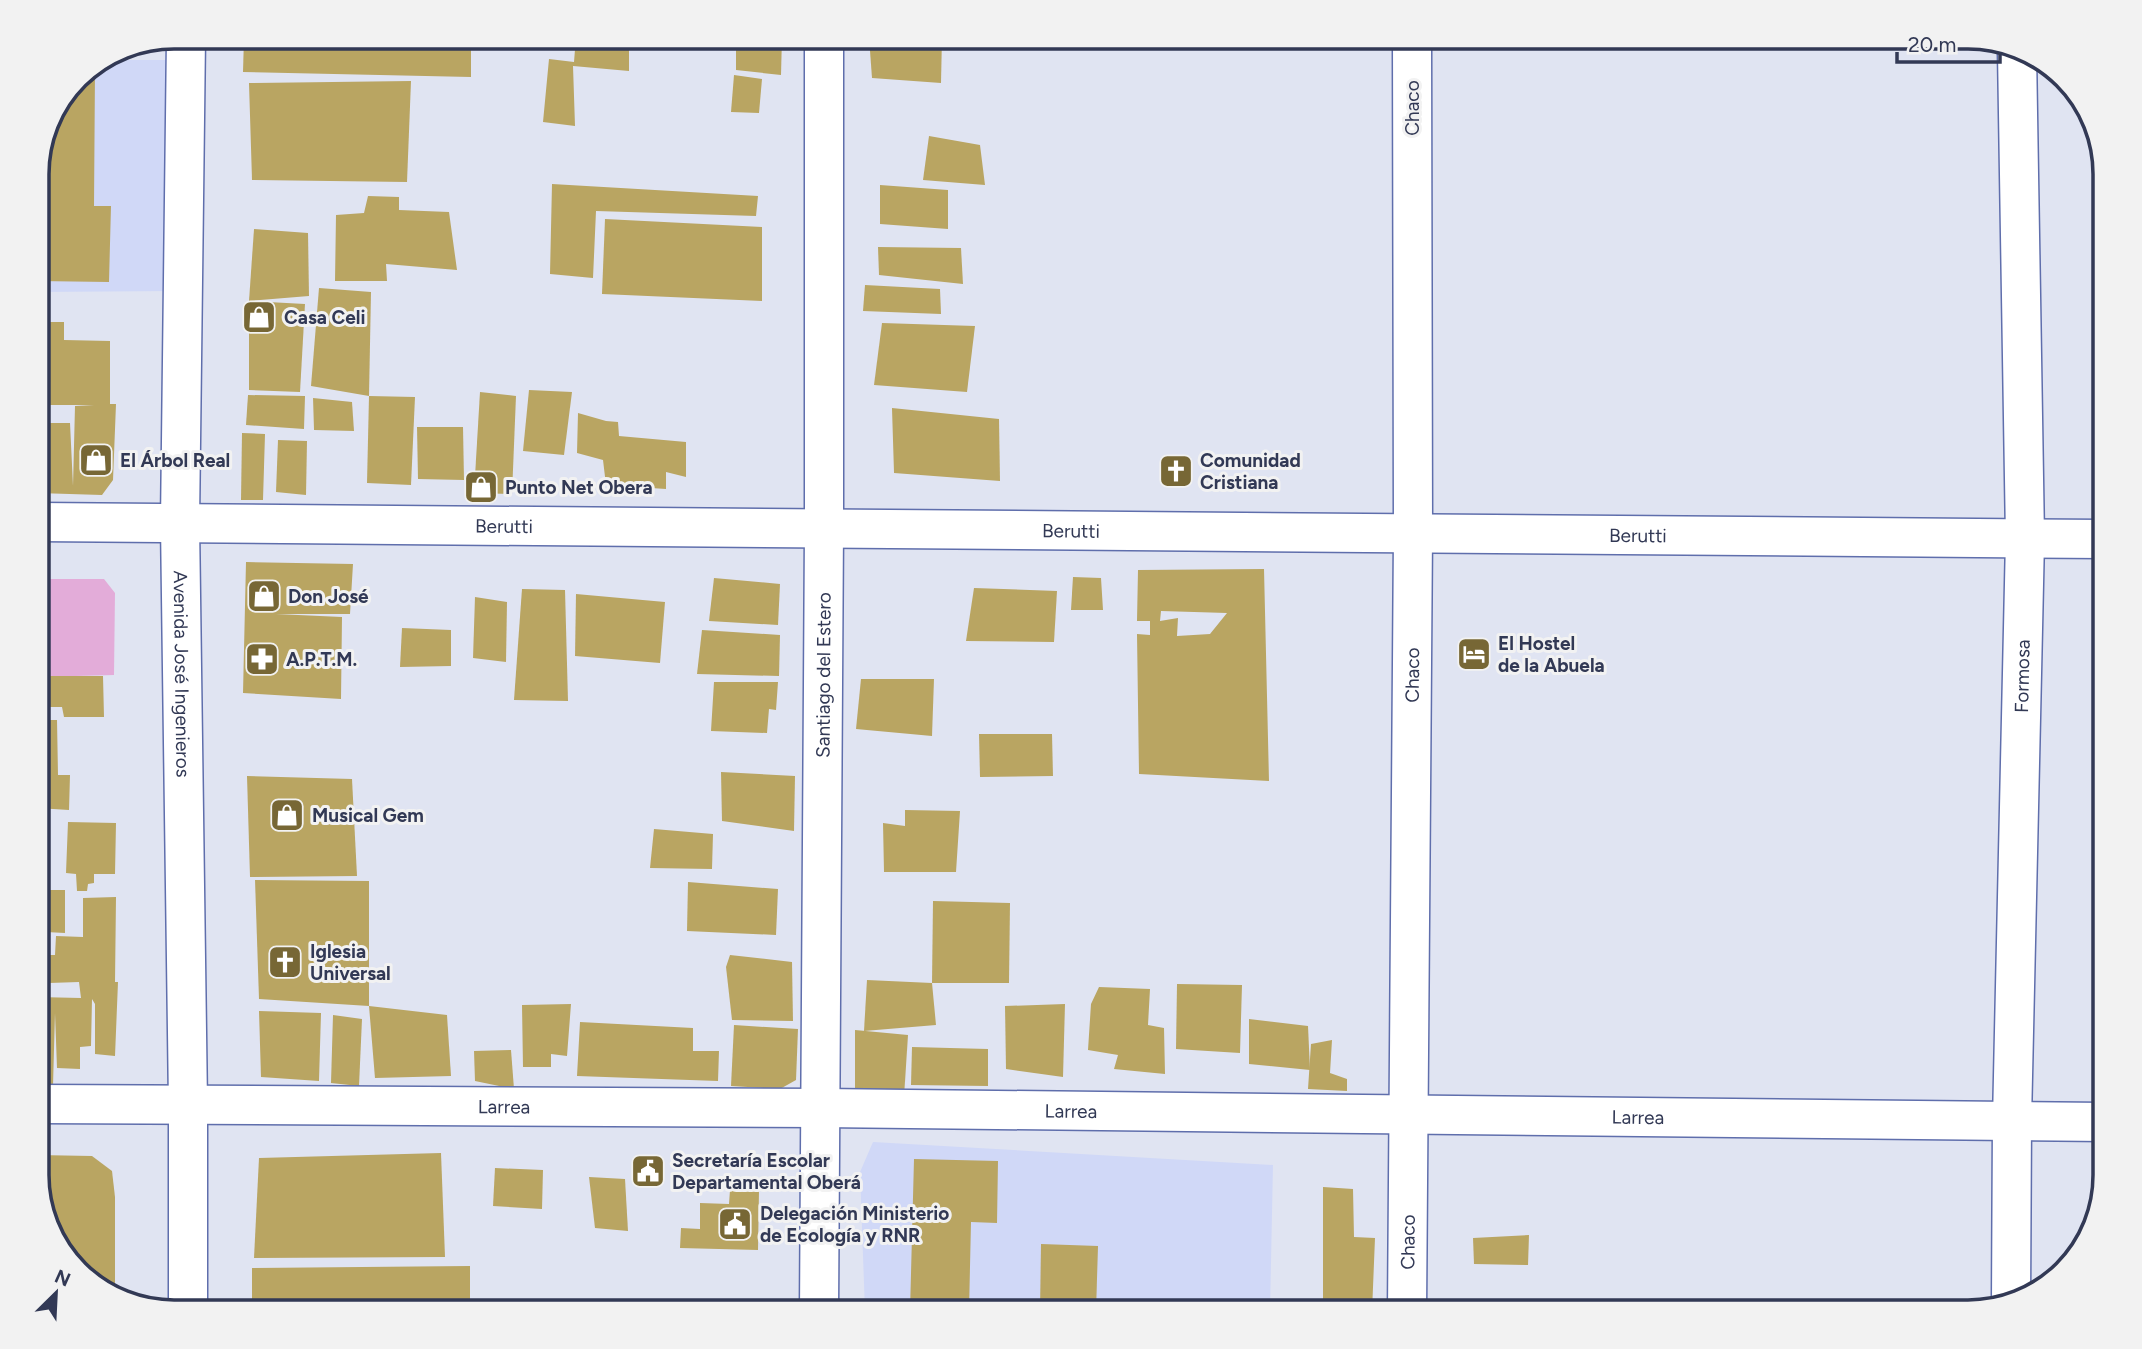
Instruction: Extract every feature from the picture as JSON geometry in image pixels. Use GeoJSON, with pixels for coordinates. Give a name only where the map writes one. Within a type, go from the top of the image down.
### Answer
{"type":"FeatureCollection","features":[{"type":"Feature","properties":{"kind":"street","name":"Avenida José Ingenieros"},"geometry":{"type":"LineString","coordinates":[[186,49],[180,523],[188,1300]]}},
{"type":"Feature","properties":{"kind":"street","name":"Santiago del Estero"},"geometry":{"type":"LineString","coordinates":[[819,1300],[824,49]]}},
{"type":"Feature","properties":{"kind":"street","name":"Chaco"},"geometry":{"type":"LineString","coordinates":[[1407,1300],[1413,533],[1412,49]]}},
{"type":"Feature","properties":{"kind":"street","name":"Formosa"},"geometry":{"type":"LineString","coordinates":[[2011,1292],[2012,1121],[2025,539],[2017,60]]}},
{"type":"Feature","properties":{"kind":"street","name":"Berutti"},"geometry":{"type":"LineString","coordinates":[[49,522],[2093,539]]}},
{"type":"Feature","properties":{"kind":"street","name":"Larrea"},"geometry":{"type":"LineString","coordinates":[[49,1104],[822,1108],[2093,1122]]}},
{"type":"Feature","properties":{"kind":"shaded area"},"geometry":{"type":"Polygon","coordinates":[[[124,60],[172,60],[174,291],[49,292],[49,166],[53,142],[62,119],[75,98],[92,80],[124,60]]]}},
{"type":"Feature","properties":{"kind":"shaded area"},"geometry":{"type":"Polygon","coordinates":[[[49,579],[104,579],[115,593],[114,675],[49,677],[49,579]]]}},
{"type":"Feature","properties":{"kind":"shaded area"},"geometry":{"type":"Polygon","coordinates":[[[873,1142],[1273,1165],[1270,1300],[865,1300],[860,1172],[873,1142]]]}},
{"type":"Feature","properties":{"kind":"building"},"geometry":{"type":"Polygon","coordinates":[[[244,49],[471,49],[471,77],[243,72],[244,49]]]}},
{"type":"Feature","properties":{"kind":"building"},"geometry":{"type":"Polygon","coordinates":[[[575,49],[629,49],[629,71],[573,66],[575,126],[543,122],[549,59],[574,62],[575,49]]]}},
{"type":"Feature","properties":{"kind":"building"},"geometry":{"type":"Polygon","coordinates":[[[736,49],[782,49],[781,75],[736,70],[736,49]]]}},
{"type":"Feature","properties":{"kind":"building"},"geometry":{"type":"Polygon","coordinates":[[[870,49],[942,49],[941,83],[872,78],[870,49]]]}},
{"type":"Feature","properties":{"kind":"building"},"geometry":{"type":"Polygon","coordinates":[[[734,75],[762,79],[759,113],[731,112],[734,75]]]}},
{"type":"Feature","properties":{"kind":"building"},"geometry":{"type":"Polygon","coordinates":[[[95,78],[94,206],[111,206],[109,282],[49,281],[49,166],[53,142],[70,105],[95,78]]]}},
{"type":"Feature","properties":{"kind":"building"},"geometry":{"type":"Polygon","coordinates":[[[411,81],[407,182],[252,180],[249,83],[411,81]]]}},
{"type":"Feature","properties":{"kind":"building"},"geometry":{"type":"Polygon","coordinates":[[[929,136],[980,145],[985,185],[923,180],[929,136]]]}},
{"type":"Feature","properties":{"kind":"building"},"geometry":{"type":"Polygon","coordinates":[[[552,184],[758,196],[756,216],[596,211],[593,278],[550,274],[552,184]]]}},
{"type":"Feature","properties":{"kind":"building"},"geometry":{"type":"Polygon","coordinates":[[[880,185],[948,190],[948,229],[880,224],[880,185]]]}},
{"type":"Feature","properties":{"kind":"building"},"geometry":{"type":"Polygon","coordinates":[[[368,196],[399,197],[399,210],[449,212],[457,270],[386,264],[387,281],[335,281],[336,215],[364,213],[368,196]]]}},
{"type":"Feature","properties":{"kind":"building"},"geometry":{"type":"Polygon","coordinates":[[[605,219],[762,227],[762,301],[602,294],[605,219]]]}},
{"type":"Feature","properties":{"kind":"building"},"geometry":{"type":"Polygon","coordinates":[[[254,229],[308,233],[309,296],[249,301],[254,229]]]}},
{"type":"Feature","properties":{"kind":"building"},"geometry":{"type":"Polygon","coordinates":[[[878,247],[961,248],[963,284],[879,275],[878,247]]]}},
{"type":"Feature","properties":{"kind":"building"},"geometry":{"type":"Polygon","coordinates":[[[865,285],[940,289],[941,314],[863,311],[865,285]]]}},
{"type":"Feature","properties":{"kind":"building"},"geometry":{"type":"Polygon","coordinates":[[[319,288],[371,292],[369,396],[311,386],[319,288]]]}},
{"type":"Feature","properties":{"kind":"building"},"geometry":{"type":"Polygon","coordinates":[[[249,301],[305,304],[300,392],[249,390],[249,301]]]}},
{"type":"Feature","properties":{"kind":"building"},"geometry":{"type":"Polygon","coordinates":[[[49,322],[64,322],[64,340],[110,341],[110,404],[116,404],[113,480],[102,495],[49,493],[49,423],[70,423],[73,486],[75,406],[94,405],[49,405],[49,322]]]}},
{"type":"Feature","properties":{"kind":"building"},"geometry":{"type":"Polygon","coordinates":[[[882,323],[975,326],[967,392],[874,385],[882,323]]]}},
{"type":"Feature","properties":{"kind":"building"},"geometry":{"type":"Polygon","coordinates":[[[529,390],[572,392],[564,455],[523,451],[529,390]]]}},
{"type":"Feature","properties":{"kind":"building"},"geometry":{"type":"Polygon","coordinates":[[[480,392],[516,396],[512,494],[474,493],[480,392]]]}},
{"type":"Feature","properties":{"kind":"building"},"geometry":{"type":"Polygon","coordinates":[[[248,395],[305,396],[304,429],[246,425],[248,395]]]}},
{"type":"Feature","properties":{"kind":"building"},"geometry":{"type":"Polygon","coordinates":[[[369,396],[415,397],[411,485],[367,483],[369,396]]]}},
{"type":"Feature","properties":{"kind":"building"},"geometry":{"type":"Polygon","coordinates":[[[313,398],[352,402],[354,431],[314,430],[313,398]]]}},
{"type":"Feature","properties":{"kind":"building"},"geometry":{"type":"Polygon","coordinates":[[[892,408],[999,419],[1000,481],[894,473],[892,408]]]}},
{"type":"Feature","properties":{"kind":"building"},"geometry":{"type":"Polygon","coordinates":[[[578,413],[618,422],[619,436],[686,442],[686,477],[666,472],[666,489],[606,485],[603,460],[577,453],[578,413]]]}},
{"type":"Feature","properties":{"kind":"building"},"geometry":{"type":"Polygon","coordinates":[[[417,427],[463,427],[464,480],[418,479],[417,427]]]}},
{"type":"Feature","properties":{"kind":"building"},"geometry":{"type":"Polygon","coordinates":[[[242,433],[265,434],[263,500],[241,500],[242,433]]]}},
{"type":"Feature","properties":{"kind":"building"},"geometry":{"type":"Polygon","coordinates":[[[278,440],[307,441],[306,495],[276,492],[278,440]]]}},
{"type":"Feature","properties":{"kind":"building"},"geometry":{"type":"Polygon","coordinates":[[[246,562],[353,564],[350,614],[276,614],[342,617],[341,699],[243,693],[246,562]]]}},
{"type":"Feature","properties":{"kind":"building"},"geometry":{"type":"Polygon","coordinates":[[[1264,569],[1269,781],[1139,774],[1137,634],[1150,635],[1150,621],[1137,621],[1138,570],[1264,569]],[[1161,611],[1160,621],[1178,618],[1177,636],[1210,634],[1227,613],[1161,611]]]}},
{"type":"Feature","properties":{"kind":"building"},"geometry":{"type":"Polygon","coordinates":[[[1073,577],[1101,578],[1103,610],[1071,610],[1073,577]]]}},
{"type":"Feature","properties":{"kind":"building"},"geometry":{"type":"Polygon","coordinates":[[[714,578],[780,584],[778,625],[709,621],[714,578]]]}},
{"type":"Feature","properties":{"kind":"building"},"geometry":{"type":"Polygon","coordinates":[[[974,588],[1057,591],[1054,642],[966,641],[974,588]]]}},
{"type":"Feature","properties":{"kind":"building"},"geometry":{"type":"Polygon","coordinates":[[[522,589],[565,590],[568,701],[514,700],[522,589]]]}},
{"type":"Feature","properties":{"kind":"building"},"geometry":{"type":"Polygon","coordinates":[[[576,594],[665,602],[660,663],[575,656],[576,594]]]}},
{"type":"Feature","properties":{"kind":"building"},"geometry":{"type":"Polygon","coordinates":[[[475,597],[507,602],[506,662],[473,658],[475,597]]]}},
{"type":"Feature","properties":{"kind":"building"},"geometry":{"type":"Polygon","coordinates":[[[402,628],[451,630],[451,666],[400,667],[402,628]]]}},
{"type":"Feature","properties":{"kind":"building"},"geometry":{"type":"Polygon","coordinates":[[[702,630],[780,635],[779,676],[697,674],[702,630]]]}},
{"type":"Feature","properties":{"kind":"building"},"geometry":{"type":"Polygon","coordinates":[[[49,676],[103,676],[104,717],[64,717],[62,707],[49,707],[49,676]]]}},
{"type":"Feature","properties":{"kind":"building"},"geometry":{"type":"Polygon","coordinates":[[[861,679],[934,679],[932,736],[856,729],[861,679]]]}},
{"type":"Feature","properties":{"kind":"building"},"geometry":{"type":"Polygon","coordinates":[[[714,682],[778,682],[776,710],[769,709],[767,733],[711,731],[714,682]]]}},
{"type":"Feature","properties":{"kind":"building"},"geometry":{"type":"Polygon","coordinates":[[[49,720],[57,720],[58,775],[70,775],[69,810],[49,809],[49,720]]]}},
{"type":"Feature","properties":{"kind":"building"},"geometry":{"type":"Polygon","coordinates":[[[979,734],[1052,734],[1053,776],[980,777],[979,734]]]}},
{"type":"Feature","properties":{"kind":"building"},"geometry":{"type":"Polygon","coordinates":[[[721,772],[795,776],[794,831],[722,821],[721,772]]]}},
{"type":"Feature","properties":{"kind":"building"},"geometry":{"type":"Polygon","coordinates":[[[247,776],[352,779],[357,876],[250,877],[247,776]]]}},
{"type":"Feature","properties":{"kind":"building"},"geometry":{"type":"Polygon","coordinates":[[[905,810],[960,811],[956,872],[884,872],[883,823],[905,826],[905,810]]]}},
{"type":"Feature","properties":{"kind":"building"},"geometry":{"type":"Polygon","coordinates":[[[68,822],[116,823],[115,874],[94,874],[94,883],[88,884],[87,891],[77,891],[76,874],[66,873],[68,822]]]}},
{"type":"Feature","properties":{"kind":"building"},"geometry":{"type":"Polygon","coordinates":[[[654,829],[713,834],[712,869],[650,868],[654,829]]]}},
{"type":"Feature","properties":{"kind":"building"},"geometry":{"type":"Polygon","coordinates":[[[255,880],[369,881],[369,1006],[259,999],[255,880]]]}},
{"type":"Feature","properties":{"kind":"building"},"geometry":{"type":"Polygon","coordinates":[[[688,882],[778,889],[776,935],[687,931],[688,882]]]}},
{"type":"Feature","properties":{"kind":"building"},"geometry":{"type":"Polygon","coordinates":[[[49,890],[65,890],[65,933],[49,932],[49,890]]]}},
{"type":"Feature","properties":{"kind":"building"},"geometry":{"type":"Polygon","coordinates":[[[116,897],[115,982],[118,982],[115,1056],[95,1054],[95,1004],[92,999],[91,1046],[80,1047],[80,1069],[57,1068],[55,1013],[53,1086],[49,1086],[49,997],[81,998],[79,982],[49,983],[49,955],[55,955],[56,936],[83,937],[83,898],[116,897]]]}},
{"type":"Feature","properties":{"kind":"building"},"geometry":{"type":"Polygon","coordinates":[[[933,901],[1010,903],[1009,983],[932,983],[933,901]]]}},
{"type":"Feature","properties":{"kind":"building"},"geometry":{"type":"Polygon","coordinates":[[[730,955],[792,962],[793,1021],[732,1020],[726,967],[730,955]]]}},
{"type":"Feature","properties":{"kind":"building"},"geometry":{"type":"Polygon","coordinates":[[[867,980],[932,983],[936,1025],[864,1031],[867,980]]]}},
{"type":"Feature","properties":{"kind":"building"},"geometry":{"type":"Polygon","coordinates":[[[1177,984],[1242,985],[1240,1053],[1176,1049],[1177,984]]]}},
{"type":"Feature","properties":{"kind":"building"},"geometry":{"type":"Polygon","coordinates":[[[1099,987],[1150,989],[1148,1025],[1164,1028],[1165,1074],[1114,1069],[1118,1055],[1088,1050],[1091,1004],[1099,987]]]}},
{"type":"Feature","properties":{"kind":"building"},"geometry":{"type":"Polygon","coordinates":[[[571,1004],[567,1056],[551,1054],[551,1067],[523,1067],[522,1005],[571,1004]]]}},
{"type":"Feature","properties":{"kind":"building"},"geometry":{"type":"Polygon","coordinates":[[[1065,1004],[1063,1077],[1006,1069],[1005,1006],[1065,1004]]]}},
{"type":"Feature","properties":{"kind":"building"},"geometry":{"type":"Polygon","coordinates":[[[369,1006],[447,1015],[451,1076],[375,1078],[369,1006]]]}},
{"type":"Feature","properties":{"kind":"building"},"geometry":{"type":"Polygon","coordinates":[[[259,1011],[321,1013],[319,1081],[261,1077],[259,1011]]]}},
{"type":"Feature","properties":{"kind":"building"},"geometry":{"type":"Polygon","coordinates":[[[333,1015],[362,1019],[359,1086],[331,1083],[333,1015]]]}},
{"type":"Feature","properties":{"kind":"building"},"geometry":{"type":"Polygon","coordinates":[[[1249,1019],[1308,1026],[1310,1070],[1249,1064],[1249,1019]]]}},
{"type":"Feature","properties":{"kind":"building"},"geometry":{"type":"Polygon","coordinates":[[[580,1022],[693,1028],[693,1051],[719,1051],[718,1081],[577,1076],[580,1022]]]}},
{"type":"Feature","properties":{"kind":"building"},"geometry":{"type":"Polygon","coordinates":[[[734,1025],[798,1029],[796,1080],[780,1089],[731,1086],[734,1025]]]}},
{"type":"Feature","properties":{"kind":"building"},"geometry":{"type":"Polygon","coordinates":[[[855,1030],[908,1035],[904,1097],[855,1089],[855,1030]]]}},
{"type":"Feature","properties":{"kind":"building"},"geometry":{"type":"Polygon","coordinates":[[[1332,1040],[1330,1073],[1347,1079],[1347,1091],[1308,1089],[1311,1044],[1332,1040]]]}},
{"type":"Feature","properties":{"kind":"building"},"geometry":{"type":"Polygon","coordinates":[[[912,1047],[988,1049],[988,1086],[911,1085],[912,1047]]]}},
{"type":"Feature","properties":{"kind":"building"},"geometry":{"type":"Polygon","coordinates":[[[511,1050],[514,1089],[475,1081],[474,1051],[511,1050]]]}},
{"type":"Feature","properties":{"kind":"building"},"geometry":{"type":"Polygon","coordinates":[[[441,1153],[445,1257],[254,1258],[259,1158],[441,1153]]]}},
{"type":"Feature","properties":{"kind":"building"},"geometry":{"type":"Polygon","coordinates":[[[49,1155],[92,1156],[112,1171],[115,1197],[115,1285],[92,1269],[91,1258],[81,1258],[66,1237],[51,1199],[49,1155]]]}},
{"type":"Feature","properties":{"kind":"building"},"geometry":{"type":"Polygon","coordinates":[[[914,1159],[998,1161],[997,1223],[971,1222],[969,1300],[910,1300],[914,1159]]]}},
{"type":"Feature","properties":{"kind":"building"},"geometry":{"type":"Polygon","coordinates":[[[495,1168],[543,1170],[542,1209],[493,1206],[495,1168]]]}},
{"type":"Feature","properties":{"kind":"building"},"geometry":{"type":"Polygon","coordinates":[[[589,1177],[625,1179],[628,1231],[595,1228],[589,1177]]]}},
{"type":"Feature","properties":{"kind":"building"},"geometry":{"type":"Polygon","coordinates":[[[1323,1187],[1353,1189],[1354,1237],[1375,1238],[1372,1300],[1323,1300],[1323,1187]]]}},
{"type":"Feature","properties":{"kind":"building"},"geometry":{"type":"Polygon","coordinates":[[[730,1190],[759,1190],[758,1250],[680,1248],[681,1228],[700,1229],[700,1203],[729,1204],[730,1190]]]}},
{"type":"Feature","properties":{"kind":"building"},"geometry":{"type":"Polygon","coordinates":[[[1529,1235],[1528,1265],[1474,1264],[1473,1238],[1529,1235]]]}},
{"type":"Feature","properties":{"kind":"building"},"geometry":{"type":"Polygon","coordinates":[[[1041,1244],[1098,1246],[1096,1300],[1040,1300],[1041,1244]]]}},
{"type":"Feature","properties":{"kind":"building"},"geometry":{"type":"Polygon","coordinates":[[[470,1266],[470,1300],[252,1300],[252,1268],[470,1266]]]}},
{"type":"Feature","properties":{"kind":"place","name":"Casa Celi"},"geometry":{"type":"Point","coordinates":[259,317]}},
{"type":"Feature","properties":{"kind":"place","name":"El Árbol Real"},"geometry":{"type":"Point","coordinates":[96,460]}},
{"type":"Feature","properties":{"kind":"place","name":"Comunidad Cristiana"},"geometry":{"type":"Point","coordinates":[1176,471]}},
{"type":"Feature","properties":{"kind":"place","name":"Punto Net Obera"},"geometry":{"type":"Point","coordinates":[481,487]}},
{"type":"Feature","properties":{"kind":"place","name":"Don José"},"geometry":{"type":"Point","coordinates":[264,596]}},
{"type":"Feature","properties":{"kind":"place","name":"El Hostel de la Abuela"},"geometry":{"type":"Point","coordinates":[1474,654]}},
{"type":"Feature","properties":{"kind":"place","name":"A.P.T.M."},"geometry":{"type":"Point","coordinates":[262,659]}},
{"type":"Feature","properties":{"kind":"place","name":"Musical Gem"},"geometry":{"type":"Point","coordinates":[287,815]}},
{"type":"Feature","properties":{"kind":"place","name":"Iglesia Universal"},"geometry":{"type":"Point","coordinates":[285,962]}},
{"type":"Feature","properties":{"kind":"place","name":"Secretaría Escolar Departamental Oberá"},"geometry":{"type":"Point","coordinates":[648,1171]}},
{"type":"Feature","properties":{"kind":"place","name":"Delegación Ministerio de Ecología y RNR"},"geometry":{"type":"Point","coordinates":[735,1224]}}]}
